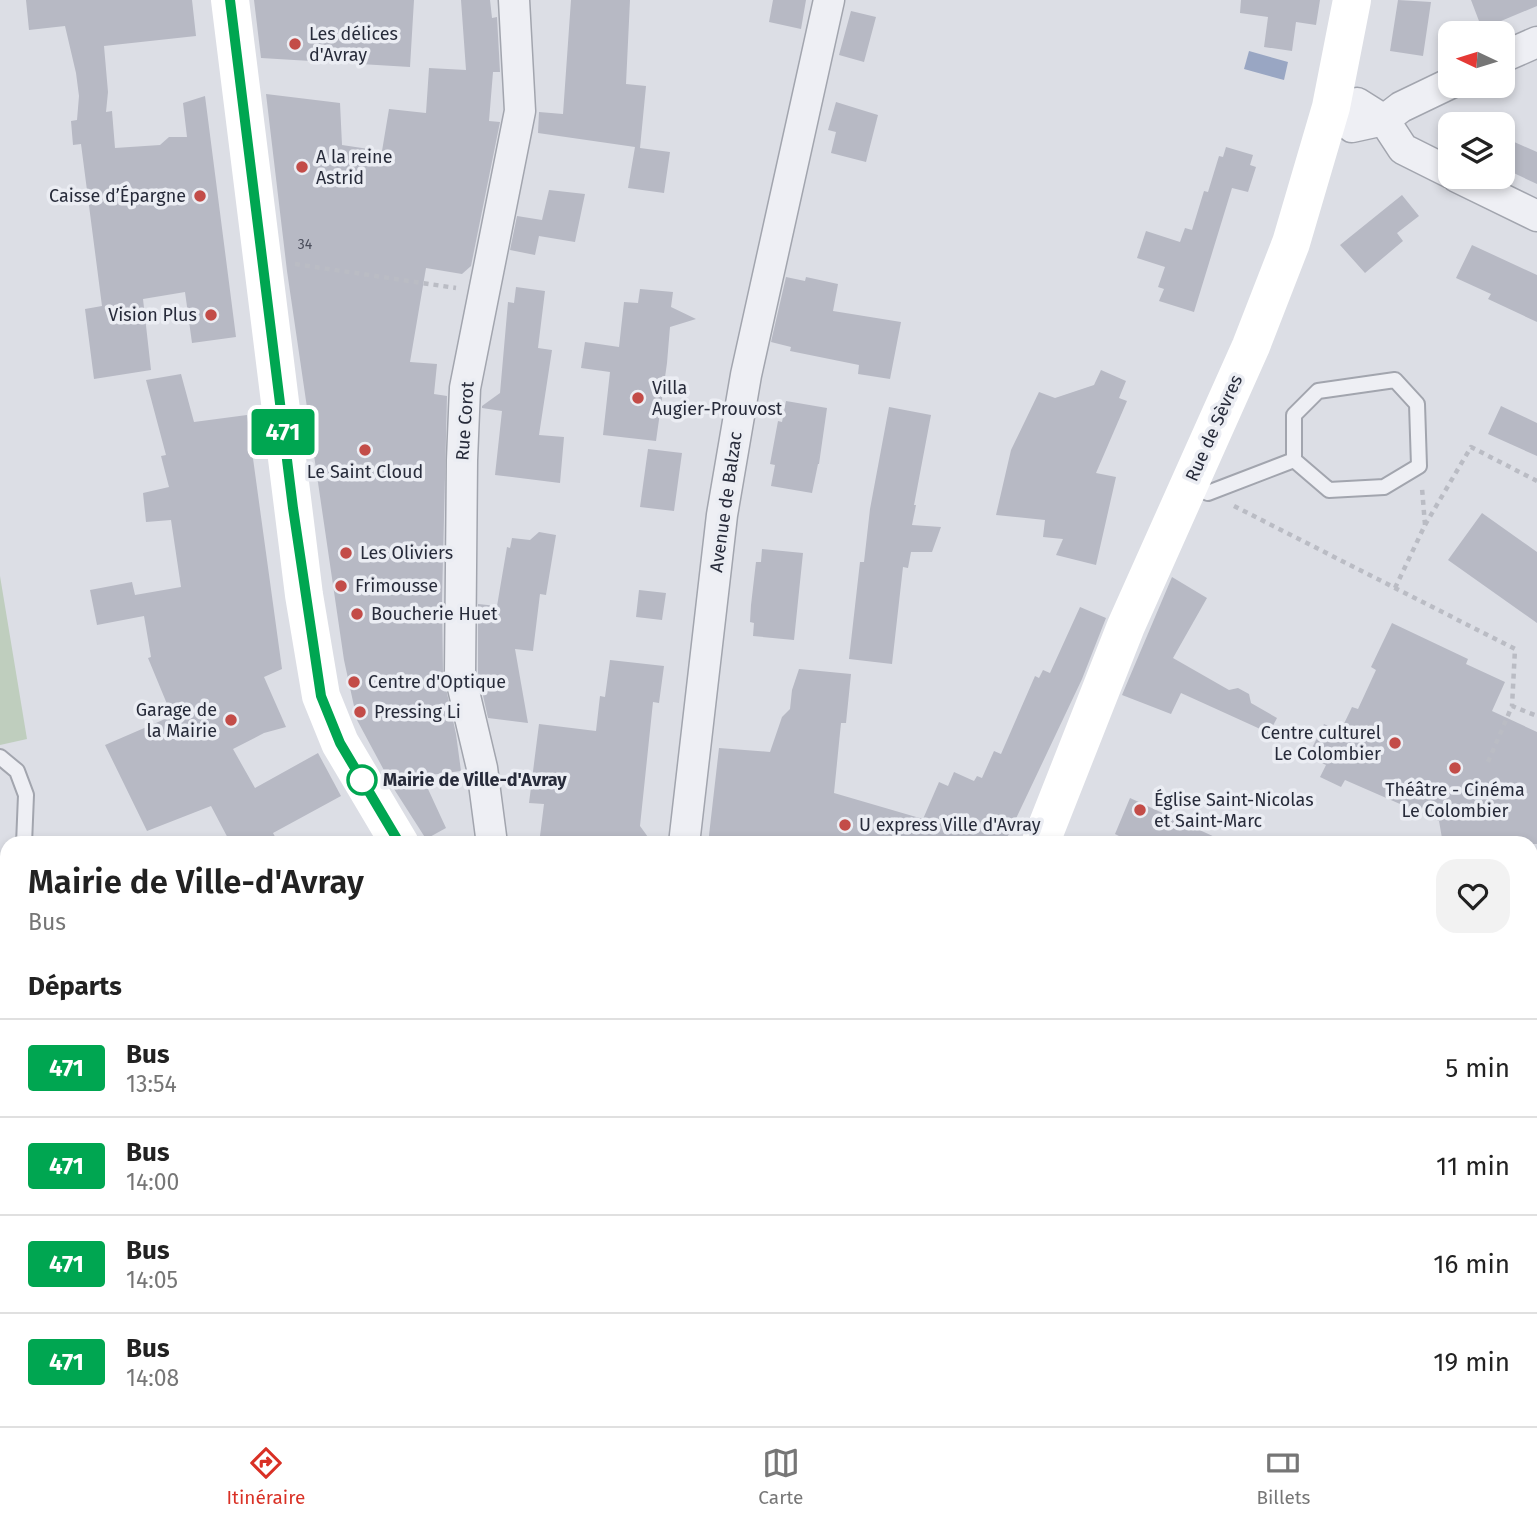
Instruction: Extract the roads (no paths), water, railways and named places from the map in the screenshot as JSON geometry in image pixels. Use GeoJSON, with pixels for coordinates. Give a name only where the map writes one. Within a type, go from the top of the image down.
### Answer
{"type":"FeatureCollection","features":[{"type":"Feature","properties":{"kind":"main road"},"geometry":{"type":"LineString","coordinates":[[230,0],[304,595],[321,696],[340,743],[395,836]]}},
{"type":"Feature","properties":{"kind":"main road","name":"Rue de Sèvres"},"geometry":{"type":"LineString","coordinates":[[1043,836],[1126,625],[1198,489],[1291,243],[1331,107],[1352,0]]}},
{"type":"Feature","properties":{"kind":"street","name":"Rue Corot"},"geometry":{"type":"LineString","coordinates":[[491,836],[482,768],[460,675],[462,460],[465,388],[520,111],[514,0]]}},
{"type":"Feature","properties":{"kind":"street","name":"Avenue de Balzac"},"geometry":{"type":"LineString","coordinates":[[685,836],[722,515],[746,375],[829,0]]}},
{"type":"Feature","properties":{"kind":"street"},"geometry":{"type":"LineString","coordinates":[[1516,51],[1537,42]]}},
{"type":"Feature","properties":{"kind":"street"},"geometry":{"type":"LineString","coordinates":[[1331,107],[1352,127],[1384,120],[1401,107],[1438,89]]}},
{"type":"Feature","properties":{"kind":"street"},"geometry":{"type":"LineString","coordinates":[[1384,120],[1403,149],[1438,166]]}},
{"type":"Feature","properties":{"kind":"street"},"geometry":{"type":"LineString","coordinates":[[1482,189],[1537,216]]}},
{"type":"Feature","properties":{"kind":"lane"},"geometry":{"type":"LineString","coordinates":[[1395,380],[1418,404],[1419,466],[1384,487],[1329,490],[1294,460],[1294,415],[1318,391],[1395,380]]}},
{"type":"Feature","properties":{"kind":"lane"},"geometry":{"type":"LineString","coordinates":[[1198,489],[1294,460]]}},
{"type":"Feature","properties":{"kind":"lane"},"geometry":{"type":"LineString","coordinates":[[0,757],[16,771],[26,795],[24,836]]}},
{"type":"Feature","properties":{"kind":"water"},"geometry":{"type":"Polygon","coordinates":[[[1249,51],[1288,62],[1284,80],[1244,69],[1249,51]]]}},
{"type":"Feature","properties":{"kind":"place","name":"Les délices d'Avray"},"geometry":{"type":"Point","coordinates":[295,44]}},
{"type":"Feature","properties":{"kind":"place","name":"A la reine Astrid"},"geometry":{"type":"Point","coordinates":[302,167]}},
{"type":"Feature","properties":{"kind":"place","name":"Caisse d’Épargne"},"geometry":{"type":"Point","coordinates":[200,196]}},
{"type":"Feature","properties":{"kind":"place","name":"Vision Plus"},"geometry":{"type":"Point","coordinates":[211,315]}},
{"type":"Feature","properties":{"kind":"place","name":"Villa Augier-Prouvost"},"geometry":{"type":"Point","coordinates":[638,398]}},
{"type":"Feature","properties":{"kind":"place","name":"Le Saint Cloud"},"geometry":{"type":"Point","coordinates":[365,450]}},
{"type":"Feature","properties":{"kind":"place","name":"Les Oliviers"},"geometry":{"type":"Point","coordinates":[346,553]}},
{"type":"Feature","properties":{"kind":"place","name":"Frimousse"},"geometry":{"type":"Point","coordinates":[341,586]}},
{"type":"Feature","properties":{"kind":"place","name":"Boucherie Huet"},"geometry":{"type":"Point","coordinates":[357,614]}},
{"type":"Feature","properties":{"kind":"place","name":"Centre d'Optique"},"geometry":{"type":"Point","coordinates":[354,682]}},
{"type":"Feature","properties":{"kind":"place","name":"Pressing Li"},"geometry":{"type":"Point","coordinates":[360,712]}},
{"type":"Feature","properties":{"kind":"place","name":"Garage de la Mairie"},"geometry":{"type":"Point","coordinates":[231,720]}},
{"type":"Feature","properties":{"kind":"place","name":"Centre culturel Le Colombier"},"geometry":{"type":"Point","coordinates":[1395,743]}},
{"type":"Feature","properties":{"kind":"place","name":"Théâtre - Cinéma Le Colombier"},"geometry":{"type":"Point","coordinates":[1455,768]}},
{"type":"Feature","properties":{"kind":"place","name":"Mairie de Ville-d'Avray"},"geometry":{"type":"Point","coordinates":[362,780]}},
{"type":"Feature","properties":{"kind":"place","name":"Église Saint-Nicolas et Saint-Marc"},"geometry":{"type":"Point","coordinates":[1140,810]}},
{"type":"Feature","properties":{"kind":"place","name":"U express Ville d'Avray"},"geometry":{"type":"Point","coordinates":[845,825]}}]}
